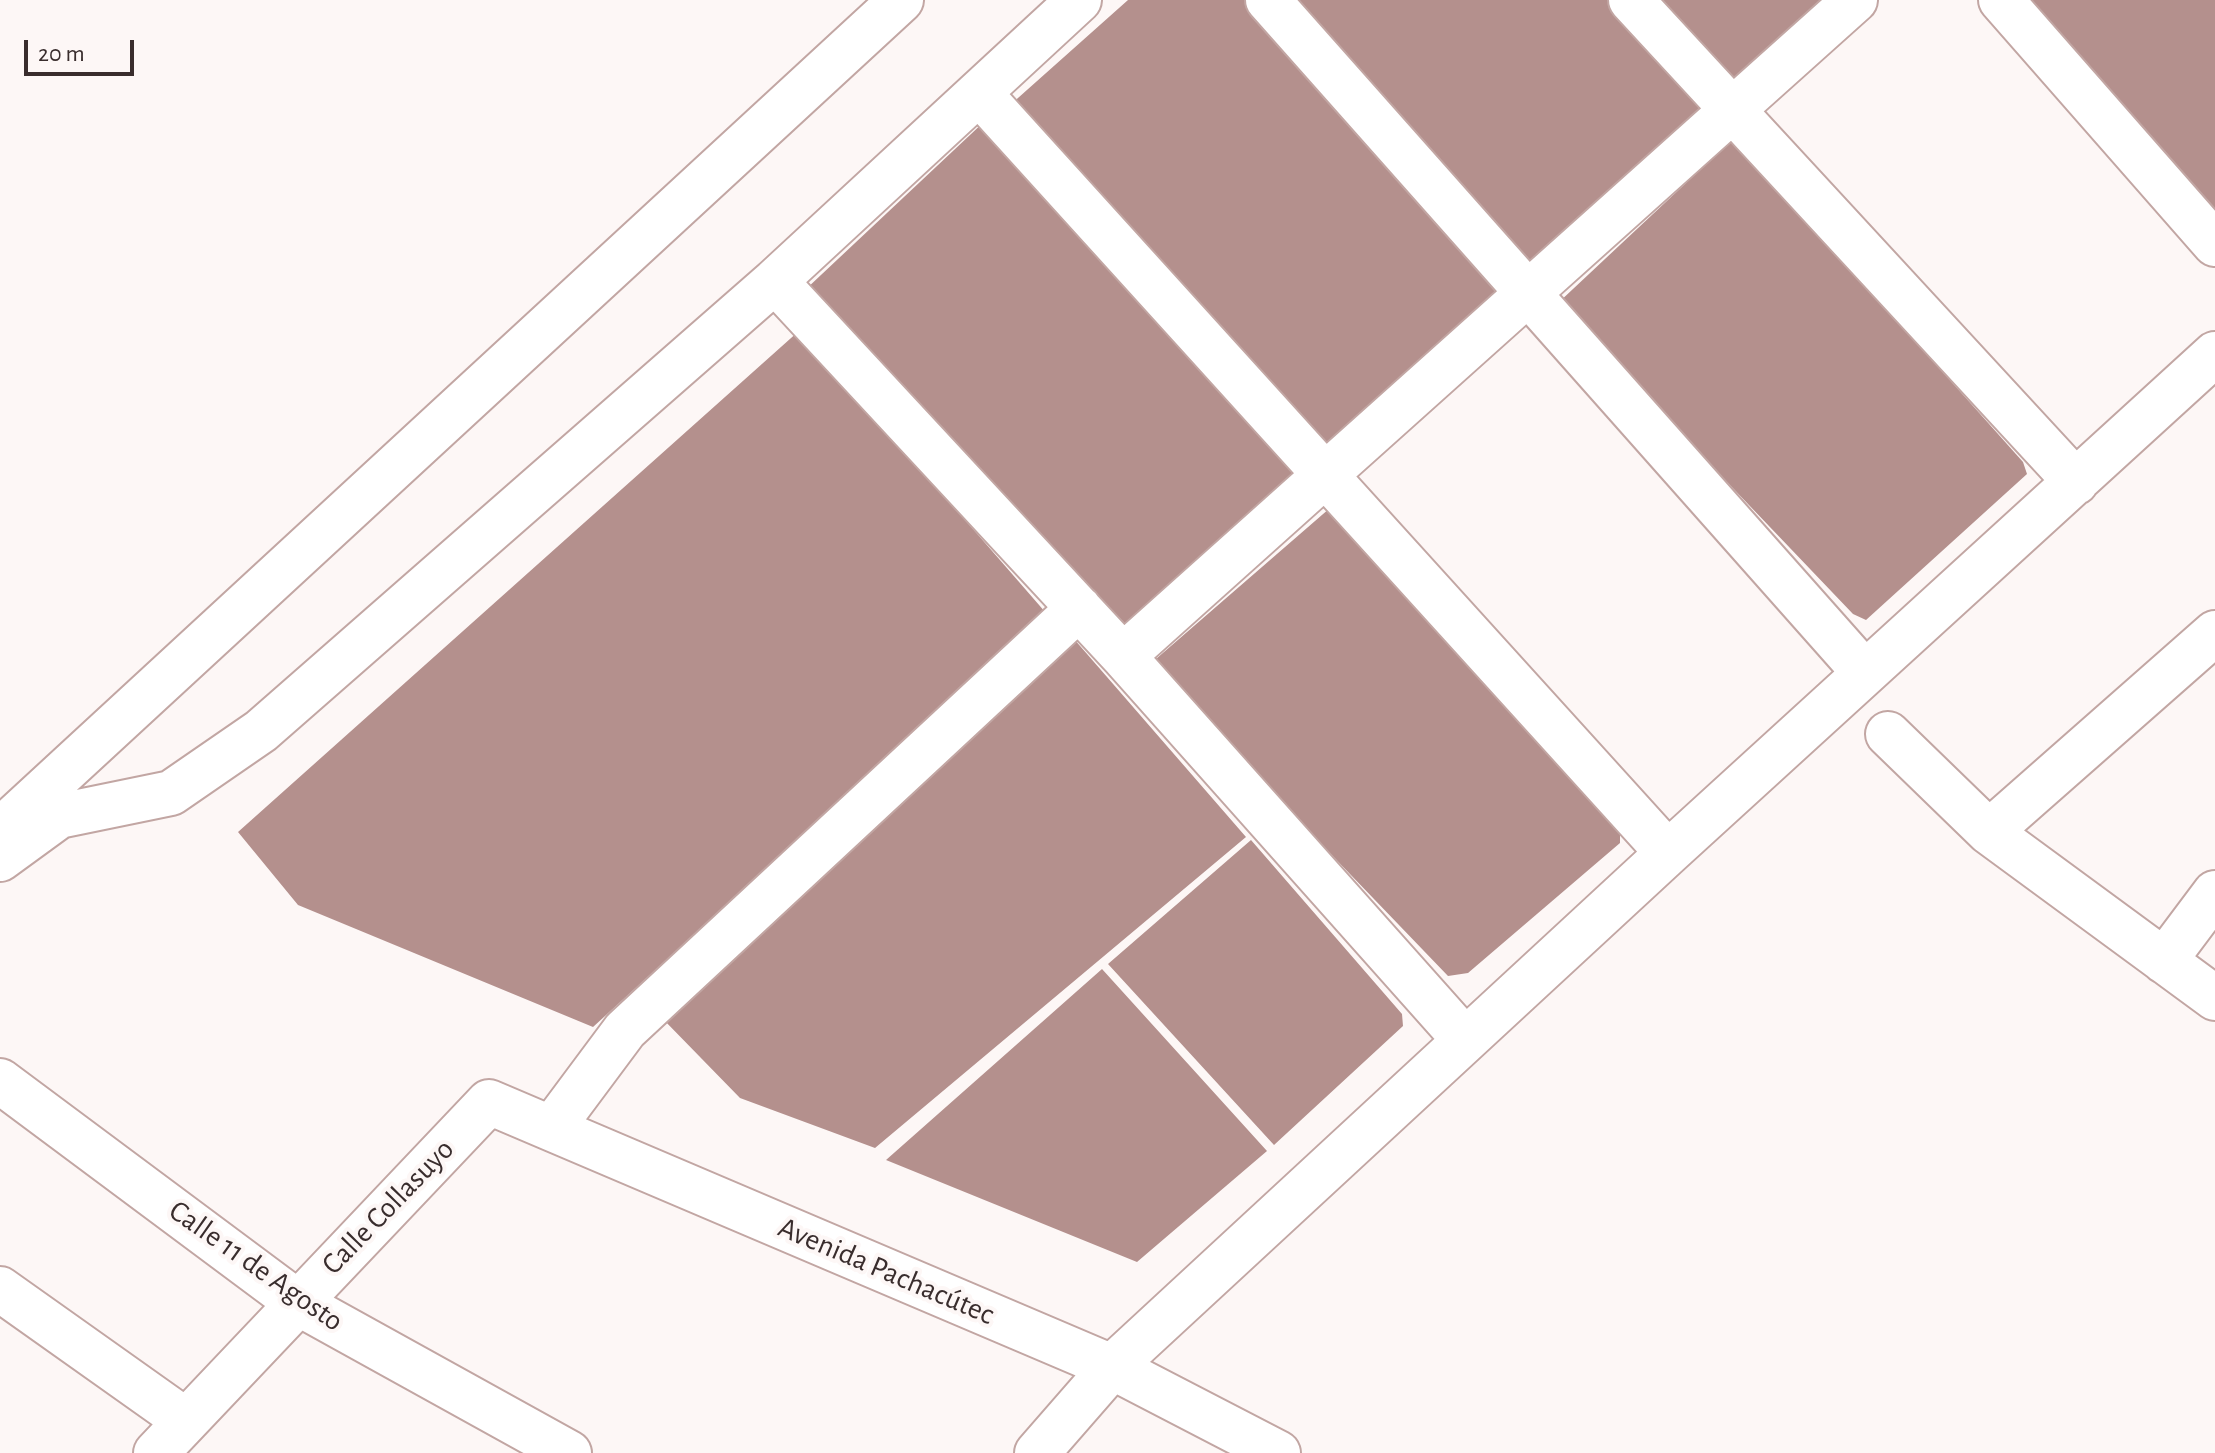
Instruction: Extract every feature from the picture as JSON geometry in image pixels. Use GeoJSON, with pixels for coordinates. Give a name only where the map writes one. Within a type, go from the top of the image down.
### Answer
{"type":"FeatureCollection","features":[{"type":"Feature","properties":{"kind":"street"},"geometry":{"type":"LineString","coordinates":[[0,831],[901,0]]}},
{"type":"Feature","properties":{"kind":"street"},"geometry":{"type":"LineString","coordinates":[[0,859],[59,816],[171,793],[261,731],[775,281],[1079,0]]}},
{"type":"Feature","properties":{"kind":"street"},"geometry":{"type":"LineString","coordinates":[[1268,0],[1865,673]]}},
{"type":"Feature","properties":{"kind":"street"},"geometry":{"type":"LineString","coordinates":[[1631,0],[2076,482]]}},
{"type":"Feature","properties":{"kind":"street"},"geometry":{"type":"LineString","coordinates":[[1123,656],[1855,0]]}},
{"type":"Feature","properties":{"kind":"street"},"geometry":{"type":"LineString","coordinates":[[2001,0],[2215,244]]}},
{"type":"Feature","properties":{"kind":"street"},"geometry":{"type":"LineString","coordinates":[[979,93],[1668,853]]}},
{"type":"Feature","properties":{"kind":"street"},"geometry":{"type":"LineString","coordinates":[[775,281],[1123,656],[1465,1040]]}},
{"type":"Feature","properties":{"kind":"street"},"geometry":{"type":"LineString","coordinates":[[1037,1453],[1112,1367],[1668,853],[2215,354]]}},
{"type":"Feature","properties":{"kind":"street"},"geometry":{"type":"LineString","coordinates":[[552,1128],[625,1030],[1079,608]]}},
{"type":"Feature","properties":{"kind":"street"},"geometry":{"type":"LineString","coordinates":[[1989,832],[2215,633]]}},
{"type":"Feature","properties":{"kind":"street"},"geometry":{"type":"LineString","coordinates":[[1888,734],[1989,832],[2215,998]]}},
{"type":"Feature","properties":{"kind":"street"},"geometry":{"type":"LineString","coordinates":[[2164,961],[2215,893]]}},
{"type":"Feature","properties":{"kind":"street","name":"Calle 11 de Agosto"},"geometry":{"type":"LineString","coordinates":[[0,1081],[298,1303],[569,1453]]}},
{"type":"Feature","properties":{"kind":"street","name":"Avenida Pachacútec"},"geometry":{"type":"LineString","coordinates":[[489,1102],[1112,1367],[1278,1453]]}},
{"type":"Feature","properties":{"kind":"street","name":"Calle Collasuyo"},"geometry":{"type":"LineString","coordinates":[[156,1453],[489,1102]]}},
{"type":"Feature","properties":{"kind":"street"},"geometry":{"type":"LineString","coordinates":[[0,1289],[186,1421]]}},
{"type":"Feature","properties":{"kind":"shaded area"},"geometry":{"type":"Polygon","coordinates":[[[1128,0],[1247,0],[1501,296],[1325,447],[1009,106],[1128,0]]]}},
{"type":"Feature","properties":{"kind":"shaded area"},"geometry":{"type":"Polygon","coordinates":[[[1285,0],[1615,0],[1707,114],[1533,271],[1285,0]]]}},
{"type":"Feature","properties":{"kind":"shaded area"},"geometry":{"type":"Polygon","coordinates":[[[1656,0],[1837,0],[1737,90],[1656,0]]]}},
{"type":"Feature","properties":{"kind":"shaded area"},"geometry":{"type":"Polygon","coordinates":[[[2022,0],[2215,0],[2215,211],[2022,0]]]}},
{"type":"Feature","properties":{"kind":"shaded area"},"geometry":{"type":"Polygon","coordinates":[[[987,119],[1299,478],[1133,632],[805,290],[987,119]]]}},
{"type":"Feature","properties":{"kind":"shaded area"},"geometry":{"type":"Polygon","coordinates":[[[1734,138],[2023,462],[2027,474],[1866,620],[1853,614],[1557,304],[1734,138]]]}},
{"type":"Feature","properties":{"kind":"shaded area"},"geometry":{"type":"Polygon","coordinates":[[[800,330],[1046,613],[593,1027],[298,905],[238,832],[800,330]]]}},
{"type":"Feature","properties":{"kind":"shaded area"},"geometry":{"type":"Polygon","coordinates":[[[1330,508],[1620,833],[1620,843],[1468,973],[1448,976],[1149,665],[1330,508]]]}},
{"type":"Feature","properties":{"kind":"shaded area"},"geometry":{"type":"Polygon","coordinates":[[[1074,639],[1246,837],[875,1148],[740,1098],[661,1017],[1074,639]]]}},
{"type":"Feature","properties":{"kind":"shaded area"},"geometry":{"type":"Polygon","coordinates":[[[1251,840],[1402,1014],[1403,1026],[1274,1145],[1108,964],[1251,840]]]}},
{"type":"Feature","properties":{"kind":"shaded area"},"geometry":{"type":"Polygon","coordinates":[[[1102,969],[1267,1151],[1137,1262],[886,1160],[1102,969]]]}}]}
